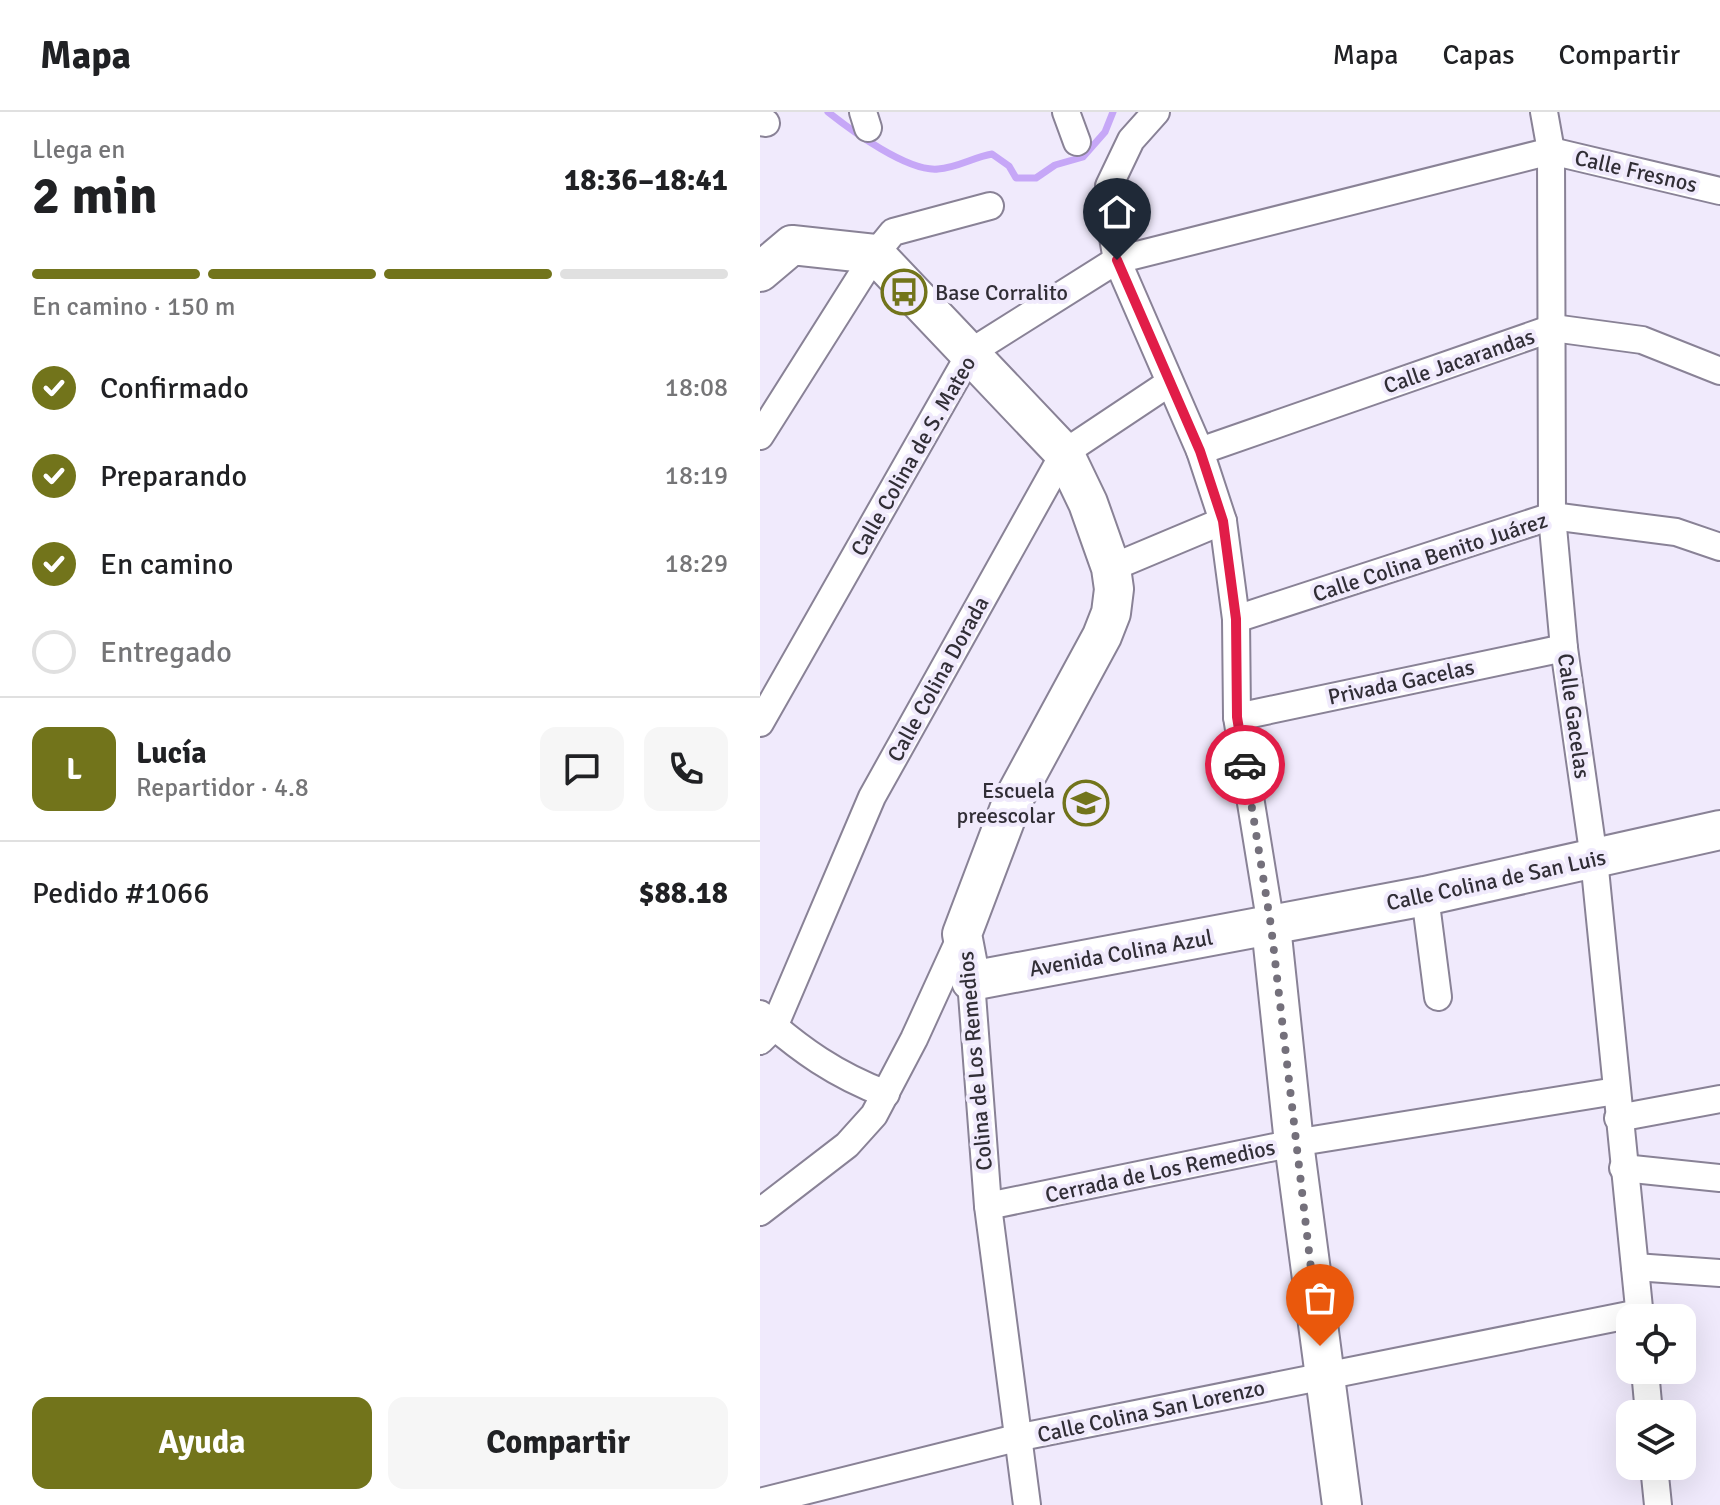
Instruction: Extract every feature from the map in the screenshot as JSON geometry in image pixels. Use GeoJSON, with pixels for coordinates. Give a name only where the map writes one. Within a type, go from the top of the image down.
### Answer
{"type":"FeatureCollection","features":[{"type":"Feature","properties":{"kind":"street"},"geometry":{"type":"LineString","coordinates":[[1066,112],[1077,142]]}},
{"type":"Feature","properties":{"kind":"street"},"geometry":{"type":"LineString","coordinates":[[1156,112],[1131,140],[1109,186],[1109,215],[1117,260],[1200,451],[1223,521],[1236,619],[1237,717],[1271,926],[1294,1143],[1342,1505]]}},
{"type":"Feature","properties":{"kind":"street","name":"Calle Gacelas"},"geometry":{"type":"LineString","coordinates":[[1544,112],[1551,151],[1552,516],[1564,648],[1594,859],[1638,1304]]}},
{"type":"Feature","properties":{"kind":"street","name":"Calle Fresnos"},"geometry":{"type":"LineString","coordinates":[[1551,151],[1720,191]]}},
{"type":"Feature","properties":{"kind":"street","name":"Calle Colina de S. Mateo"},"geometry":{"type":"LineString","coordinates":[[760,723],[971,352],[1117,260],[1551,151]]}},
{"type":"Feature","properties":{"kind":"street"},"geometry":{"type":"LineString","coordinates":[[760,436],[875,254],[893,232],[990,206]]}},
{"type":"Feature","properties":{"kind":"street"},"geometry":{"type":"LineString","coordinates":[[760,272],[776,244],[875,254]]}},
{"type":"Feature","properties":{"kind":"street","name":"Colina de Los Remedios"},"geometry":{"type":"LineString","coordinates":[[875,254],[1064,453],[1088,503],[1111,568],[1113,601],[1102,636],[1012,802],[962,934],[971,981],[988,1206],[1027,1505]]}},
{"type":"Feature","properties":{"kind":"street","name":"Calle Jacarandas"},"geometry":{"type":"LineString","coordinates":[[1200,451],[1553,328],[1642,340],[1720,371]]}},
{"type":"Feature","properties":{"kind":"street","name":"Calle Colina Dorada"},"geometry":{"type":"LineString","coordinates":[[765,1027],[872,797],[1064,453],[1169,383]]}},
{"type":"Feature","properties":{"kind":"street","name":"Calle Colina Benito Juárez"},"geometry":{"type":"LineString","coordinates":[[1236,619],[1552,516],[1676,532],[1720,547]]}},
{"type":"Feature","properties":{"kind":"street"},"geometry":{"type":"LineString","coordinates":[[1111,568],[1223,521]]}},
{"type":"Feature","properties":{"kind":"street","name":"Privada Gacelas"},"geometry":{"type":"LineString","coordinates":[[1237,717],[1564,648]]}},
{"type":"Feature","properties":{"kind":"street","name":"Calle Colina de San Luis"},"geometry":{"type":"LineString","coordinates":[[1271,926],[1425,896],[1720,830]]}},
{"type":"Feature","properties":{"kind":"street"},"geometry":{"type":"LineString","coordinates":[[1425,896],[1438,997]]}},
{"type":"Feature","properties":{"kind":"street","name":"Avenida Colina Azul"},"geometry":{"type":"LineString","coordinates":[[971,981],[1271,926]]}},
{"type":"Feature","properties":{"kind":"street"},"geometry":{"type":"LineString","coordinates":[[760,1212],[847,1145],[874,1115],[962,934]]}},
{"type":"Feature","properties":{"kind":"street"},"geometry":{"type":"LineString","coordinates":[[765,1027],[846,1079],[886,1094]]}},
{"type":"Feature","properties":{"kind":"street","name":"Cerrada de Los Remedios"},"geometry":{"type":"LineString","coordinates":[[988,1206],[1294,1143],[1616,1091]]}},
{"type":"Feature","properties":{"kind":"street"},"geometry":{"type":"LineString","coordinates":[[1618,1118],[1720,1099]]}},
{"type":"Feature","properties":{"kind":"street"},"geometry":{"type":"LineString","coordinates":[[1623,1168],[1720,1178]]}},
{"type":"Feature","properties":{"kind":"street"},"geometry":{"type":"LineString","coordinates":[[1635,1267],[1720,1273]]}},
{"type":"Feature","properties":{"kind":"street","name":"Calle Colina San Lorenzo"},"geometry":{"type":"LineString","coordinates":[[760,1502],[1016,1438],[1324,1375],[1616,1320]]}},
{"type":"Feature","properties":{"kind":"street"},"geometry":{"type":"LineString","coordinates":[[1655,1480],[1658,1505]]}},
{"type":"Feature","properties":{"kind":"waterway"},"geometry":{"type":"LineString","coordinates":[[828,112],[881,149],[912,164],[938,169],[992,154],[1009,166],[1016,178],[1036,178],[1055,165],[1083,157],[1105,132],[1113,112]]}},
{"type":"Feature","properties":{"kind":"way so far"},"geometry":{"type":"LineString","coordinates":[[1245,765],[1271,926],[1320,1346]]}},
{"type":"Feature","properties":{"kind":"place","name":"Base Corralito"},"geometry":{"type":"Point","coordinates":[904,292]}},
{"type":"Feature","properties":{"kind":"place","name":"Escuela preescolar"},"geometry":{"type":"Point","coordinates":[1086,803]}},
{"type":"Feature","properties":{"kind":"route"},"geometry":{"type":"LineString","coordinates":[[1117,260],[1200,451],[1223,521],[1236,619],[1237,717],[1245,765]]}}]}
